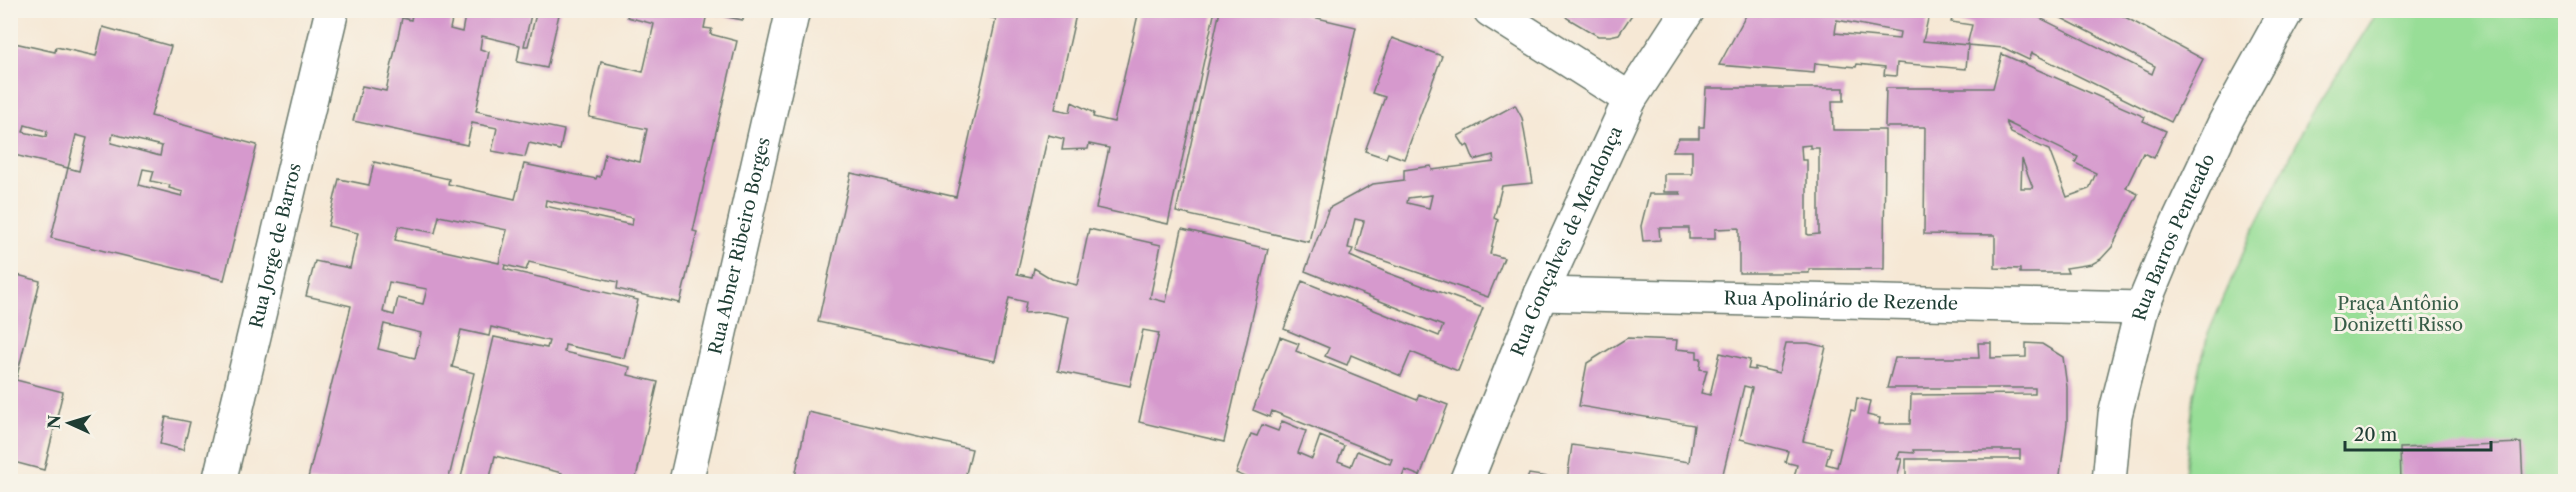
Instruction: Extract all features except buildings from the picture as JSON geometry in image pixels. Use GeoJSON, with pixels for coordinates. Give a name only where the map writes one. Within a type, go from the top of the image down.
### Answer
{"type":"FeatureCollection","features":[{"type":"Feature","properties":{"kind":"street","name":"Rua Jorge de Barros"},"geometry":{"type":"LineString","coordinates":[[219,482],[332,10]]}},
{"type":"Feature","properties":{"kind":"street","name":"Rua Abner Ribeiro Borges"},"geometry":{"type":"LineString","coordinates":[[686,482],[793,10]]}},
{"type":"Feature","properties":{"kind":"street"},"geometry":{"type":"LineString","coordinates":[[1490,10],[1630,99]]}},
{"type":"Feature","properties":{"kind":"street","name":"Rua Gonçalves de Mendonça"},"geometry":{"type":"LineString","coordinates":[[1466,482],[1541,294],[1630,99],[1688,10]]}},
{"type":"Feature","properties":{"kind":"street","name":"Rua Barros Penteado"},"geometry":{"type":"LineString","coordinates":[[2109,482],[2115,415],[2142,308],[2177,224],[2225,123],[2287,10]]}},
{"type":"Feature","properties":{"kind":"street","name":"Rua Apolinário de Rezende"},"geometry":{"type":"LineString","coordinates":[[1541,294],[2142,308]]}},
{"type":"Feature","properties":{"kind":"green space","name":"Praça Antônio Donizetti Risso"},"geometry":{"type":"Polygon","coordinates":[[[2378,11],[2565,11],[2565,481],[2184,482],[2194,394],[2208,334],[2248,241],[2310,117],[2378,11]]]}}]}
